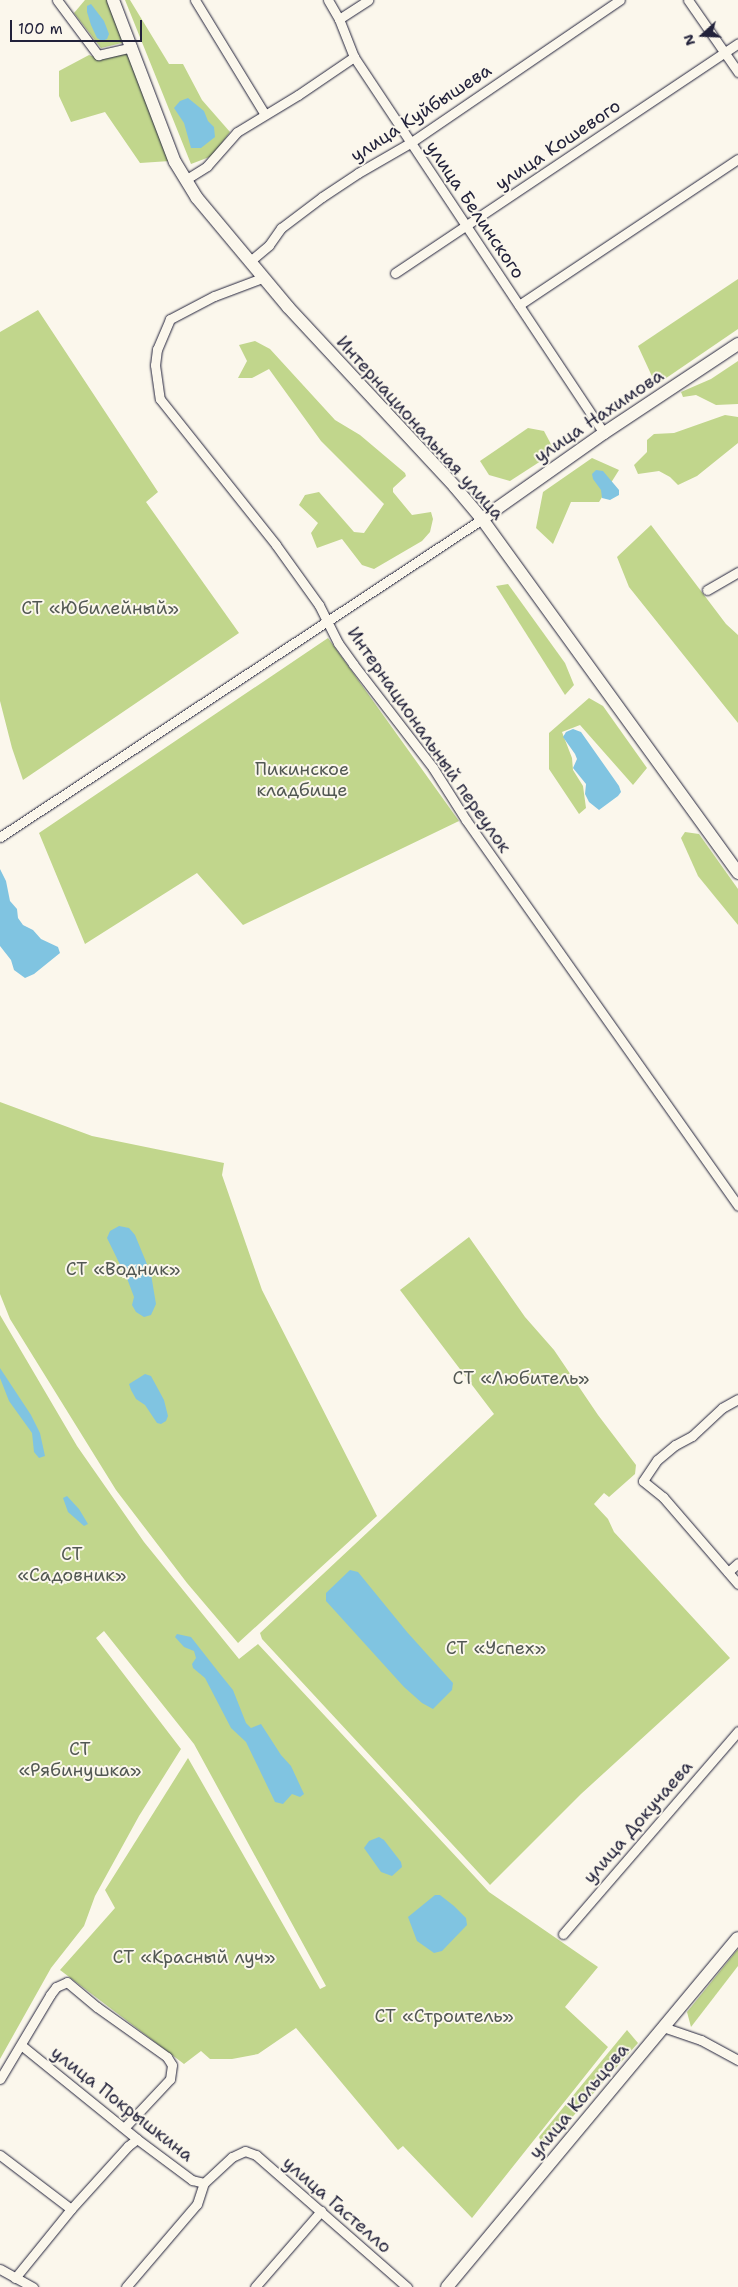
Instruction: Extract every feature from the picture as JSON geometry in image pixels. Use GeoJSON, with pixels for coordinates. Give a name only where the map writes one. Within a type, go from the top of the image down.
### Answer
{"type":"FeatureCollection","features":[{"type":"Feature","properties":{"kind":"main road","name":"Интернациональная улица"},"geometry":{"type":"LineString","coordinates":[[113,0],[175,162],[185,180],[262,278],[455,486],[482,519],[738,873]]}},
{"type":"Feature","properties":{"kind":"main road","name":"улица Нахимова"},"geometry":{"type":"LineString","coordinates":[[482,519],[604,433],[738,344]]}},
{"type":"Feature","properties":{"kind":"main road","name":"улица Кольцова"},"geometry":{"type":"LineString","coordinates":[[447,2287],[738,1938]]}},
{"type":"Feature","properties":{"kind":"street"},"geometry":{"type":"LineString","coordinates":[[57,0],[98,55],[132,47]]}},
{"type":"Feature","properties":{"kind":"street"},"geometry":{"type":"LineString","coordinates":[[195,0],[264,113]]}},
{"type":"Feature","properties":{"kind":"street","name":"улица Белинского"},"geometry":{"type":"LineString","coordinates":[[328,0],[339,19],[354,57],[604,433]]}},
{"type":"Feature","properties":{"kind":"street"},"geometry":{"type":"LineString","coordinates":[[339,19],[368,0]]}},
{"type":"Feature","properties":{"kind":"street","name":"улица Куйбышева"},"geometry":{"type":"LineString","coordinates":[[249,262],[296,215],[358,173],[410,143],[620,0]]}},
{"type":"Feature","properties":{"kind":"street"},"geometry":{"type":"LineString","coordinates":[[688,0],[738,72]]}},
{"type":"Feature","properties":{"kind":"street","name":"улица Кошевого"},"geometry":{"type":"LineString","coordinates":[[396,273],[738,44]]}},
{"type":"Feature","properties":{"kind":"street"},"geometry":{"type":"LineString","coordinates":[[185,180],[208,166],[237,132],[264,113],[298,95],[354,57]]}},
{"type":"Feature","properties":{"kind":"street"},"geometry":{"type":"LineString","coordinates":[[519,305],[738,159]]}},
{"type":"Feature","properties":{"kind":"street","name":"Интернациональный переулок"},"geometry":{"type":"LineString","coordinates":[[262,278],[214,296],[170,319],[157,349],[156,385],[160,399],[276,546],[329,621],[338,643],[433,768],[471,828],[738,1206]]}},
{"type":"Feature","properties":{"kind":"street"},"geometry":{"type":"LineString","coordinates":[[0,838],[482,519]]}},
{"type":"Feature","properties":{"kind":"street"},"geometry":{"type":"LineString","coordinates":[[707,590],[738,572]]}},
{"type":"Feature","properties":{"kind":"street"},"geometry":{"type":"LineString","coordinates":[[738,1399],[722,1408],[692,1436],[657,1460],[643,1481],[663,1496],[738,1584]]}},
{"type":"Feature","properties":{"kind":"street"},"geometry":{"type":"LineString","coordinates":[[728,1572],[738,1563]]}},
{"type":"Feature","properties":{"kind":"street","name":"улица Докучаева"},"geometry":{"type":"LineString","coordinates":[[563,1934],[738,1731]]}},
{"type":"Feature","properties":{"kind":"street"},"geometry":{"type":"LineString","coordinates":[[0,2079],[50,1995],[67,1982],[72,1984],[96,2006],[167,2057],[172,2065],[170,2079],[126,2127]]}},
{"type":"Feature","properties":{"kind":"street"},"geometry":{"type":"LineString","coordinates":[[663,2027],[701,2040],[738,2060]]}},
{"type":"Feature","properties":{"kind":"street","name":"улица Покрышкина"},"geometry":{"type":"LineString","coordinates":[[21,2045],[192,2180],[204,2183]]}},
{"type":"Feature","properties":{"kind":"street"},"geometry":{"type":"LineString","coordinates":[[15,2278],[71,2209],[137,2138]]}},
{"type":"Feature","properties":{"kind":"street","name":"улица Гастелло"},"geometry":{"type":"LineString","coordinates":[[204,2183],[232,2157],[245,2151],[256,2155],[407,2287]]}},
{"type":"Feature","properties":{"kind":"street"},"geometry":{"type":"LineString","coordinates":[[0,2155],[71,2209]]}},
{"type":"Feature","properties":{"kind":"street"},"geometry":{"type":"LineString","coordinates":[[126,2287],[198,2204],[204,2183]]}},
{"type":"Feature","properties":{"kind":"street"},"geometry":{"type":"LineString","coordinates":[[255,2287],[321,2211]]}},
{"type":"Feature","properties":{"kind":"street"},"geometry":{"type":"LineString","coordinates":[[0,2269],[33,2287]]}},
{"type":"Feature","properties":{"kind":"green space"},"geometry":{"type":"Polygon","coordinates":[[[85,0],[110,0],[126,42],[101,48],[74,13],[85,0]]]}},
{"type":"Feature","properties":{"kind":"green space"},"geometry":{"type":"Polygon","coordinates":[[[125,0],[130,0],[169,64],[183,64],[202,100],[230,132],[212,156],[191,164],[125,0]]]}},
{"type":"Feature","properties":{"kind":"green space"},"geometry":{"type":"Polygon","coordinates":[[[130,51],[170,161],[140,163],[105,112],[71,122],[59,96],[59,71],[89,55],[101,59],[130,51]]]}},
{"type":"Feature","properties":{"kind":"green space"},"geometry":{"type":"Polygon","coordinates":[[[738,279],[738,329],[656,385],[638,346],[738,279]]]}},
{"type":"Feature","properties":{"kind":"green space","name":"СТ «Юбилейный»"},"geometry":{"type":"Polygon","coordinates":[[[38,310],[158,492],[146,502],[239,633],[23,780],[12,748],[0,701],[0,332],[38,310]]]}},
{"type":"Feature","properties":{"kind":"green space"},"geometry":{"type":"Polygon","coordinates":[[[255,341],[270,349],[335,420],[360,435],[405,473],[406,476],[393,488],[393,492],[412,515],[431,512],[433,519],[430,532],[422,541],[374,569],[362,565],[342,539],[317,548],[311,533],[318,523],[299,505],[305,495],[319,492],[354,532],[364,533],[384,504],[321,441],[269,369],[252,378],[238,378],[247,361],[239,345],[255,341]]]}},
{"type":"Feature","properties":{"kind":"green space"},"geometry":{"type":"Polygon","coordinates":[[[738,361],[738,404],[716,405],[696,395],[683,397],[681,392],[711,379],[738,361]]]}},
{"type":"Feature","properties":{"kind":"green space"},"geometry":{"type":"Polygon","coordinates":[[[725,415],[738,417],[738,443],[697,476],[678,485],[670,477],[659,471],[638,474],[634,465],[647,452],[647,440],[654,434],[674,433],[725,415]]]}},
{"type":"Feature","properties":{"kind":"green space"},"geometry":{"type":"Polygon","coordinates":[[[528,428],[544,431],[553,448],[544,459],[510,481],[489,475],[480,461],[528,428]]]}},
{"type":"Feature","properties":{"kind":"green space"},"geometry":{"type":"Polygon","coordinates":[[[592,458],[619,470],[599,502],[571,502],[553,544],[536,528],[543,492],[592,458]]]}},
{"type":"Feature","properties":{"kind":"green space"},"geometry":{"type":"Polygon","coordinates":[[[651,525],[726,624],[738,635],[738,723],[629,587],[617,557],[651,525]]]}},
{"type":"Feature","properties":{"kind":"green space"},"geometry":{"type":"Polygon","coordinates":[[[508,584],[565,663],[574,685],[565,695],[496,586],[508,584]]]}},
{"type":"Feature","properties":{"kind":"green space","name":"Пикинское кладбище"},"geometry":{"type":"Polygon","coordinates":[[[328,638],[459,821],[243,925],[197,873],[85,944],[39,833],[328,638]]]}},
{"type":"Feature","properties":{"kind":"green space"},"geometry":{"type":"Polygon","coordinates":[[[589,698],[603,706],[647,768],[633,785],[580,725],[562,732],[572,758],[573,770],[583,786],[586,808],[579,814],[549,769],[549,733],[589,698]]]}},
{"type":"Feature","properties":{"kind":"green space"},"geometry":{"type":"Polygon","coordinates":[[[685,832],[699,834],[738,889],[738,925],[698,876],[681,838],[685,832]]]}},
{"type":"Feature","properties":{"kind":"green space","name":"СТ «Водник»"},"geometry":{"type":"Polygon","coordinates":[[[0,1102],[92,1136],[224,1163],[222,1175],[262,1290],[377,1516],[238,1643],[187,1583],[116,1490],[10,1319],[0,1294],[0,1102]]]}},
{"type":"Feature","properties":{"kind":"green space","name":"СТ «Успех»"},"geometry":{"type":"Polygon","coordinates":[[[469,1237],[525,1317],[554,1350],[598,1415],[636,1465],[635,1474],[609,1497],[604,1493],[594,1504],[608,1519],[614,1532],[730,1658],[581,1794],[490,1885],[262,1639],[260,1633],[494,1414],[400,1290],[469,1237]]]}},
{"type":"Feature","properties":{"kind":"green space"},"geometry":{"type":"Polygon","coordinates":[[[0,1315],[77,1446],[144,1542],[239,1659],[258,1644],[489,1892],[598,1967],[565,2007],[608,2047],[472,2218],[403,2146],[398,2150],[296,2028],[258,2054],[232,2059],[210,2059],[201,2051],[184,2064],[60,1970],[115,1908],[105,1890],[188,1758],[320,1989],[326,1986],[194,1744],[104,1631],[96,1638],[181,1749],[139,1816],[95,1896],[84,1926],[51,1968],[0,2059],[0,1315]]]}},
{"type":"Feature","properties":{"kind":"green space"},"geometry":{"type":"Polygon","coordinates":[[[738,1949],[738,1966],[691,2027],[687,2012],[738,1949]]]}},
{"type":"Feature","properties":{"kind":"green space"},"geometry":{"type":"Polygon","coordinates":[[[627,2030],[638,2043],[544,2149],[539,2137],[627,2030]]]}},
{"type":"Feature","properties":{"kind":"water"},"geometry":{"type":"Polygon","coordinates":[[[91,4],[104,21],[109,34],[107,39],[102,41],[97,38],[87,12],[87,6],[91,4]]]}},
{"type":"Feature","properties":{"kind":"water"},"geometry":{"type":"Polygon","coordinates":[[[188,98],[204,111],[208,121],[214,127],[215,137],[201,148],[191,148],[184,123],[174,108],[180,101],[188,98]]]}},
{"type":"Feature","properties":{"kind":"water"},"geometry":{"type":"Polygon","coordinates":[[[596,470],[603,471],[619,490],[619,495],[610,500],[602,498],[601,490],[593,479],[592,474],[596,470]]]}},
{"type":"Feature","properties":{"kind":"water"},"geometry":{"type":"Polygon","coordinates":[[[573,729],[581,732],[619,786],[621,792],[599,810],[589,802],[585,794],[586,784],[573,768],[577,759],[563,737],[566,732],[573,729]]]}},
{"type":"Feature","properties":{"kind":"water"},"geometry":{"type":"Polygon","coordinates":[[[0,869],[6,881],[10,901],[17,909],[18,918],[23,925],[33,930],[41,939],[58,947],[60,953],[34,974],[25,978],[14,970],[11,960],[0,946],[0,869]]]}},
{"type":"Feature","properties":{"kind":"water"},"geometry":{"type":"Polygon","coordinates":[[[119,1226],[129,1228],[135,1235],[151,1274],[156,1304],[151,1315],[144,1317],[136,1312],[132,1305],[134,1297],[107,1238],[110,1231],[119,1226]]]}},
{"type":"Feature","properties":{"kind":"water"},"geometry":{"type":"Polygon","coordinates":[[[0,1368],[31,1415],[40,1433],[45,1456],[39,1458],[34,1452],[32,1433],[9,1401],[0,1378],[0,1368]]]}},
{"type":"Feature","properties":{"kind":"water"},"geometry":{"type":"Polygon","coordinates":[[[145,1374],[151,1376],[164,1400],[168,1416],[166,1421],[161,1424],[157,1423],[145,1405],[136,1399],[129,1384],[145,1374]]]}},
{"type":"Feature","properties":{"kind":"water"},"geometry":{"type":"Polygon","coordinates":[[[67,1496],[79,1509],[88,1524],[84,1526],[68,1512],[63,1498],[67,1496]]]}},
{"type":"Feature","properties":{"kind":"water"},"geometry":{"type":"Polygon","coordinates":[[[350,1570],[358,1572],[407,1632],[453,1683],[452,1690],[433,1709],[422,1703],[404,1687],[326,1601],[326,1593],[350,1570]]]}},
{"type":"Feature","properties":{"kind":"water"},"geometry":{"type":"Polygon","coordinates":[[[177,1634],[191,1637],[233,1690],[246,1723],[251,1728],[261,1724],[281,1755],[291,1766],[304,1794],[300,1797],[292,1794],[283,1804],[275,1802],[246,1742],[231,1728],[205,1678],[193,1668],[192,1664],[196,1658],[194,1651],[184,1647],[175,1637],[177,1634]]]}},
{"type":"Feature","properties":{"kind":"water"},"geometry":{"type":"Polygon","coordinates":[[[379,1837],[384,1840],[401,1862],[402,1867],[392,1876],[381,1872],[364,1848],[369,1841],[379,1837]]]}},
{"type":"Feature","properties":{"kind":"water"},"geometry":{"type":"Polygon","coordinates":[[[435,1895],[440,1895],[454,1906],[466,1918],[467,1925],[442,1951],[434,1953],[417,1941],[408,1917],[435,1895]]]}},
{"type":"Feature","properties":{"kind":"park label","name":"СТ «Любитель»"},"geometry":{"type":"Point","coordinates":[521,1378]}},
{"type":"Feature","properties":{"kind":"park label","name":"СТ «Садовник»"},"geometry":{"type":"Point","coordinates":[72,1565]}},
{"type":"Feature","properties":{"kind":"park label","name":"СТ «Рябинушка»"},"geometry":{"type":"Point","coordinates":[80,1760]}},
{"type":"Feature","properties":{"kind":"park label","name":"СТ «Красный луч»"},"geometry":{"type":"Point","coordinates":[194,1957]}},
{"type":"Feature","properties":{"kind":"park label","name":"СТ «Строитель»"},"geometry":{"type":"Point","coordinates":[444,2016]}}]}
